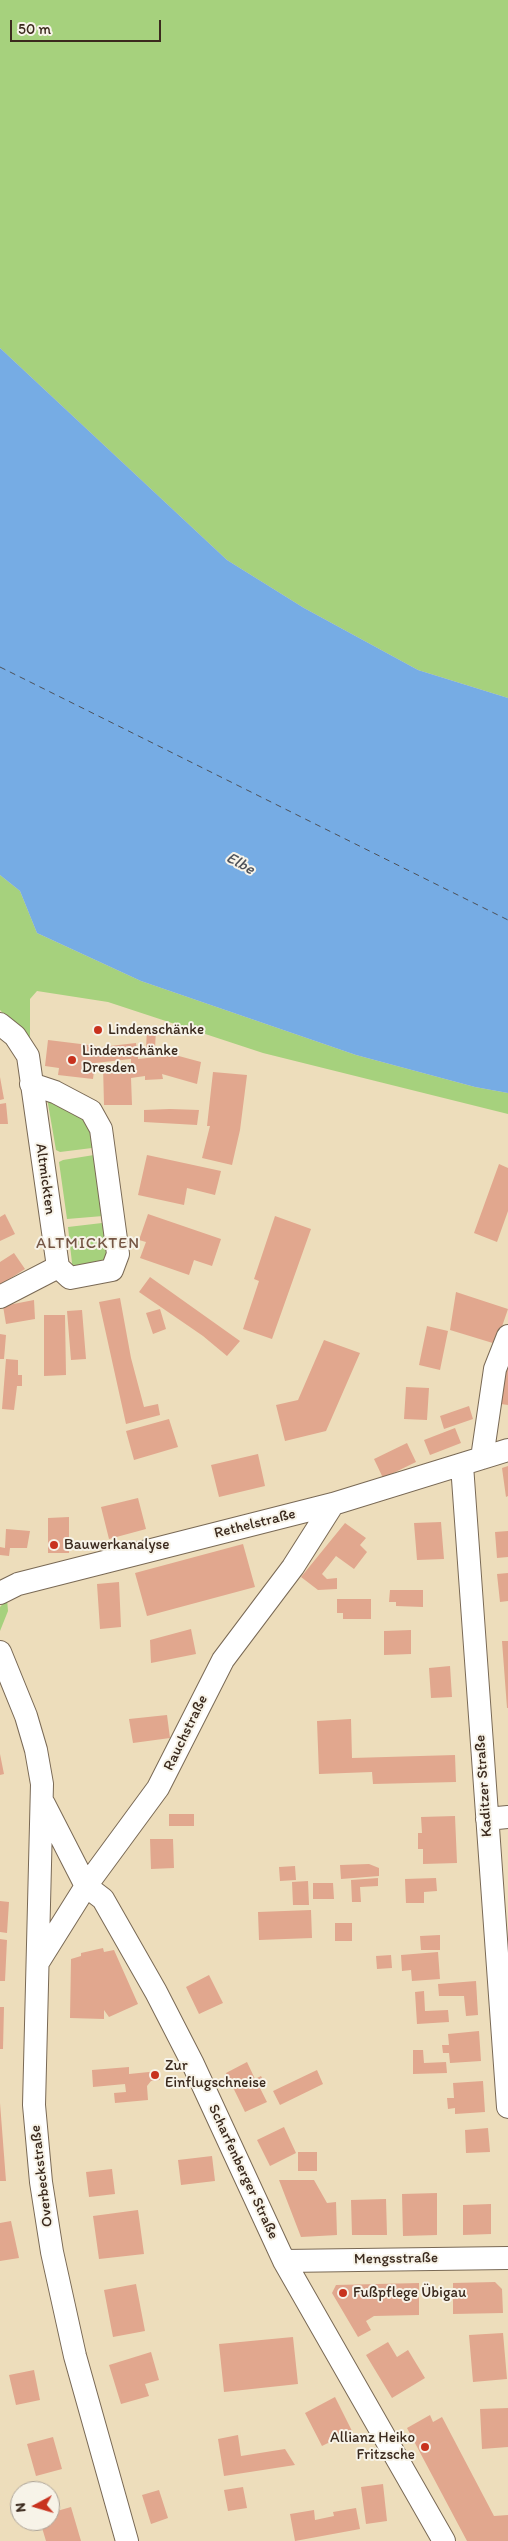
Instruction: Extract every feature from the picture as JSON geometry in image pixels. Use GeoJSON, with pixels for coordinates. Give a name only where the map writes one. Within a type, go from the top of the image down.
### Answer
{"type":"FeatureCollection","features":[{"type":"Feature","properties":{"kind":"street","name":"Altmickten"},"geometry":{"type":"LineString","coordinates":[[0,1024],[15,1036],[28,1056],[58,1267]]}},
{"type":"Feature","properties":{"kind":"street"},"geometry":{"type":"LineString","coordinates":[[0,1297],[58,1267],[70,1278],[112,1270],[118,1254],[101,1130],[91,1111],[55,1092],[31,1084]]}},
{"type":"Feature","properties":{"kind":"street","name":"Kaditzer Straße"},"geometry":{"type":"LineString","coordinates":[[508,1336],[495,1369],[472,1462],[497,1818],[508,2107]]}},
{"type":"Feature","properties":{"kind":"street","name":"Rethelstraße"},"geometry":{"type":"LineString","coordinates":[[0,1593],[18,1584],[333,1504],[508,1450]]}},
{"type":"Feature","properties":{"kind":"street","name":"Rauchstraße"},"geometry":{"type":"LineString","coordinates":[[38,1962],[86,1886],[158,1788],[222,1660],[292,1568],[333,1504]]}},
{"type":"Feature","properties":{"kind":"street","name":"Scharfenberger Straße"},"geometry":{"type":"LineString","coordinates":[[0,1652],[26,1716],[36,1750],[42,1801],[86,1886],[104,1899],[156,1992],[193,2064],[284,2261],[444,2541]]}},
{"type":"Feature","properties":{"kind":"street","name":"Scharfenberger Straße"},"geometry":{"type":"LineString","coordinates":[[0,1684],[26,1716]]}},
{"type":"Feature","properties":{"kind":"street","name":"Overbeckstraße"},"geometry":{"type":"LineString","coordinates":[[42,1801],[34,2105],[41,2182],[52,2252],[75,2356],[127,2541]]}},
{"type":"Feature","properties":{"kind":"street","name":"Mengsstraße"},"geometry":{"type":"LineString","coordinates":[[284,2261],[508,2258]]}},
{"type":"Feature","properties":{"kind":"green space"},"geometry":{"type":"Polygon","coordinates":[[[0,0],[508,0],[508,698],[418,670],[304,608],[227,560],[0,348],[0,0]]]}},
{"type":"Feature","properties":{"kind":"green space"},"geometry":{"type":"Polygon","coordinates":[[[0,875],[20,891],[37,933],[141,981],[356,1055],[475,1087],[508,1093],[508,1114],[263,1053],[108,1002],[37,991],[30,999],[30,1039],[27,1040],[0,1010],[0,875]]]}},
{"type":"Feature","properties":{"kind":"green space"},"geometry":{"type":"Polygon","coordinates":[[[47,1098],[84,1117],[92,1129],[95,1145],[92,1148],[60,1152],[56,1150],[47,1098]]]}},
{"type":"Feature","properties":{"kind":"green space"},"geometry":{"type":"Polygon","coordinates":[[[94,1155],[103,1216],[67,1219],[59,1162],[94,1155]]]}},
{"type":"Feature","properties":{"kind":"green space"},"geometry":{"type":"Polygon","coordinates":[[[102,1223],[106,1226],[111,1243],[105,1265],[73,1272],[68,1227],[102,1223]]]}},
{"type":"Feature","properties":{"kind":"green space"},"geometry":{"type":"Polygon","coordinates":[[[7,1599],[8,1611],[0,1631],[0,1607],[7,1599]]]}},
{"type":"Feature","properties":{"kind":"water","name":"Elbe"},"geometry":{"type":"Polygon","coordinates":[[[0,348],[227,560],[304,608],[418,670],[508,698],[508,1093],[475,1087],[356,1055],[141,981],[37,933],[20,891],[0,875],[0,348]]]}},
{"type":"Feature","properties":{"kind":"building"},"geometry":{"type":"Polygon","coordinates":[[[147,1027],[156,1028],[155,1050],[146,1050],[147,1027]]]}},
{"type":"Feature","properties":{"kind":"building"},"geometry":{"type":"Polygon","coordinates":[[[48,1040],[97,1046],[96,1055],[100,1055],[101,1047],[136,1043],[137,1050],[143,1049],[144,1055],[138,1056],[138,1059],[175,1055],[201,1062],[197,1084],[162,1074],[163,1079],[145,1080],[145,1076],[131,1078],[132,1105],[104,1105],[103,1065],[131,1064],[131,1059],[95,1063],[93,1079],[58,1075],[59,1068],[45,1066],[48,1040]]]}},
{"type":"Feature","properties":{"kind":"building"},"geometry":{"type":"Polygon","coordinates":[[[213,1072],[247,1075],[240,1130],[232,1165],[202,1158],[210,1126],[207,1126],[213,1072]]]}},
{"type":"Feature","properties":{"kind":"building"},"geometry":{"type":"Polygon","coordinates":[[[0,1077],[4,1099],[0,1100],[0,1077]]]}},
{"type":"Feature","properties":{"kind":"building"},"geometry":{"type":"Polygon","coordinates":[[[6,1103],[8,1124],[0,1124],[0,1104],[6,1103]]]}},
{"type":"Feature","properties":{"kind":"building"},"geometry":{"type":"Polygon","coordinates":[[[144,1110],[199,1110],[197,1125],[144,1122],[144,1110]]]}},
{"type":"Feature","properties":{"kind":"building"},"geometry":{"type":"Polygon","coordinates":[[[147,1155],[221,1171],[215,1195],[187,1188],[184,1205],[138,1195],[147,1155]]]}},
{"type":"Feature","properties":{"kind":"building"},"geometry":{"type":"Polygon","coordinates":[[[499,1164],[508,1168],[508,1211],[497,1242],[474,1233],[499,1164]]]}},
{"type":"Feature","properties":{"kind":"building"},"geometry":{"type":"Polygon","coordinates":[[[5,1214],[15,1234],[0,1241],[0,1217],[5,1214]]]}},
{"type":"Feature","properties":{"kind":"building"},"geometry":{"type":"Polygon","coordinates":[[[148,1214],[221,1239],[212,1266],[194,1260],[189,1275],[140,1258],[146,1242],[139,1240],[148,1214]]]}},
{"type":"Feature","properties":{"kind":"building"},"geometry":{"type":"Polygon","coordinates":[[[275,1216],[311,1229],[272,1339],[243,1329],[259,1281],[254,1279],[275,1216]]]}},
{"type":"Feature","properties":{"kind":"building"},"geometry":{"type":"Polygon","coordinates":[[[14,1253],[25,1269],[0,1285],[0,1262],[14,1253]]]}},
{"type":"Feature","properties":{"kind":"building"},"geometry":{"type":"Polygon","coordinates":[[[150,1277],[240,1341],[227,1356],[203,1336],[139,1292],[150,1277]]]}},
{"type":"Feature","properties":{"kind":"building"},"geometry":{"type":"Polygon","coordinates":[[[456,1292],[508,1309],[496,1344],[450,1330],[456,1292]]]}},
{"type":"Feature","properties":{"kind":"building"},"geometry":{"type":"Polygon","coordinates":[[[120,1298],[131,1358],[144,1407],[158,1404],[160,1415],[126,1424],[99,1302],[120,1298]]]}},
{"type":"Feature","properties":{"kind":"building"},"geometry":{"type":"Polygon","coordinates":[[[34,1300],[35,1319],[6,1324],[3,1306],[34,1300]]]}},
{"type":"Feature","properties":{"kind":"building"},"geometry":{"type":"Polygon","coordinates":[[[160,1309],[166,1329],[153,1334],[146,1313],[160,1309]]]}},
{"type":"Feature","properties":{"kind":"building"},"geometry":{"type":"Polygon","coordinates":[[[82,1310],[86,1359],[71,1360],[67,1311],[82,1310]]]}},
{"type":"Feature","properties":{"kind":"building"},"geometry":{"type":"Polygon","coordinates":[[[44,1315],[65,1315],[66,1375],[44,1376],[44,1315]]]}},
{"type":"Feature","properties":{"kind":"building"},"geometry":{"type":"Polygon","coordinates":[[[427,1326],[448,1331],[440,1370],[419,1365],[427,1326]]]}},
{"type":"Feature","properties":{"kind":"building"},"geometry":{"type":"Polygon","coordinates":[[[0,1334],[6,1335],[4,1359],[0,1359],[0,1334]]]}},
{"type":"Feature","properties":{"kind":"building"},"geometry":{"type":"Polygon","coordinates":[[[324,1340],[360,1353],[326,1431],[285,1441],[276,1405],[298,1400],[324,1340]]]}},
{"type":"Feature","properties":{"kind":"building"},"geometry":{"type":"Polygon","coordinates":[[[508,1353],[508,1405],[501,1404],[508,1353]]]}},
{"type":"Feature","properties":{"kind":"building"},"geometry":{"type":"Polygon","coordinates":[[[6,1359],[18,1360],[18,1375],[22,1375],[22,1386],[17,1386],[14,1410],[2,1409],[6,1359]]]}},
{"type":"Feature","properties":{"kind":"building"},"geometry":{"type":"Polygon","coordinates":[[[406,1387],[429,1388],[427,1420],[404,1419],[406,1387]]]}},
{"type":"Feature","properties":{"kind":"building"},"geometry":{"type":"Polygon","coordinates":[[[469,1406],[473,1419],[444,1429],[440,1416],[469,1406]]]}},
{"type":"Feature","properties":{"kind":"building"},"geometry":{"type":"Polygon","coordinates":[[[169,1419],[178,1447],[134,1460],[126,1431],[169,1419]]]}},
{"type":"Feature","properties":{"kind":"building"},"geometry":{"type":"Polygon","coordinates":[[[455,1428],[461,1443],[430,1455],[424,1440],[455,1428]]]}},
{"type":"Feature","properties":{"kind":"building"},"geometry":{"type":"Polygon","coordinates":[[[407,1443],[416,1462],[383,1478],[374,1459],[407,1443]]]}},
{"type":"Feature","properties":{"kind":"building"},"geometry":{"type":"Polygon","coordinates":[[[258,1454],[265,1486],[219,1497],[211,1465],[258,1454]]]}},
{"type":"Feature","properties":{"kind":"building"},"geometry":{"type":"Polygon","coordinates":[[[508,1466],[508,1496],[506,1497],[502,1468],[508,1466]]]}},
{"type":"Feature","properties":{"kind":"building"},"geometry":{"type":"Polygon","coordinates":[[[138,1498],[146,1529],[109,1539],[101,1507],[138,1498]]]}},
{"type":"Feature","properties":{"kind":"building"},"geometry":{"type":"Polygon","coordinates":[[[69,1517],[69,1553],[48,1553],[48,1518],[69,1517]]]}},
{"type":"Feature","properties":{"kind":"building"},"geometry":{"type":"Polygon","coordinates":[[[441,1522],[444,1559],[417,1560],[414,1523],[441,1522]]]}},
{"type":"Feature","properties":{"kind":"building"},"geometry":{"type":"Polygon","coordinates":[[[345,1523],[366,1538],[360,1545],[367,1552],[354,1569],[336,1556],[322,1574],[327,1579],[337,1578],[337,1589],[318,1590],[301,1577],[345,1523]]]}},
{"type":"Feature","properties":{"kind":"building"},"geometry":{"type":"Polygon","coordinates":[[[6,1529],[30,1531],[27,1548],[10,1548],[9,1556],[0,1555],[0,1547],[5,1548],[6,1529]]]}},
{"type":"Feature","properties":{"kind":"building"},"geometry":{"type":"Polygon","coordinates":[[[508,1531],[508,1557],[497,1558],[495,1532],[508,1531]]]}},
{"type":"Feature","properties":{"kind":"building"},"geometry":{"type":"Polygon","coordinates":[[[243,1544],[255,1587],[147,1616],[135,1573],[243,1544]]]}},
{"type":"Feature","properties":{"kind":"building"},"geometry":{"type":"Polygon","coordinates":[[[508,1573],[508,1601],[500,1602],[497,1574],[508,1573]]]}},
{"type":"Feature","properties":{"kind":"building"},"geometry":{"type":"Polygon","coordinates":[[[119,1582],[121,1627],[100,1629],[97,1584],[119,1582]]]}},
{"type":"Feature","properties":{"kind":"building"},"geometry":{"type":"Polygon","coordinates":[[[390,1590],[423,1590],[423,1607],[396,1606],[396,1602],[389,1602],[390,1590]]]}},
{"type":"Feature","properties":{"kind":"building"},"geometry":{"type":"Polygon","coordinates":[[[337,1599],[371,1599],[371,1619],[343,1619],[343,1613],[337,1613],[337,1599]]]}},
{"type":"Feature","properties":{"kind":"building"},"geometry":{"type":"Polygon","coordinates":[[[191,1629],[196,1654],[151,1663],[150,1640],[191,1629]]]}},
{"type":"Feature","properties":{"kind":"building"},"geometry":{"type":"Polygon","coordinates":[[[411,1630],[411,1654],[384,1655],[384,1631],[411,1630]]]}},
{"type":"Feature","properties":{"kind":"building"},"geometry":{"type":"Polygon","coordinates":[[[502,1641],[508,1641],[508,1708],[507,1708],[502,1641]]]}},
{"type":"Feature","properties":{"kind":"building"},"geometry":{"type":"Polygon","coordinates":[[[450,1666],[452,1697],[431,1698],[429,1668],[450,1666]]]}},
{"type":"Feature","properties":{"kind":"building"},"geometry":{"type":"Polygon","coordinates":[[[167,1715],[170,1738],[133,1743],[129,1719],[167,1715]]]}},
{"type":"Feature","properties":{"kind":"building"},"geometry":{"type":"Polygon","coordinates":[[[351,1719],[352,1758],[455,1755],[456,1782],[373,1784],[372,1772],[319,1774],[317,1721],[351,1719]]]}},
{"type":"Feature","properties":{"kind":"building"},"geometry":{"type":"Polygon","coordinates":[[[0,1754],[4,1774],[0,1775],[0,1754]]]}},
{"type":"Feature","properties":{"kind":"building"},"geometry":{"type":"Polygon","coordinates":[[[169,1814],[194,1814],[194,1826],[169,1826],[169,1814]]]}},
{"type":"Feature","properties":{"kind":"building"},"geometry":{"type":"Polygon","coordinates":[[[455,1816],[457,1863],[423,1864],[423,1849],[418,1849],[418,1833],[422,1833],[421,1817],[455,1816]]]}},
{"type":"Feature","properties":{"kind":"building"},"geometry":{"type":"Polygon","coordinates":[[[150,1839],[173,1839],[174,1868],[151,1869],[150,1839]]]}},
{"type":"Feature","properties":{"kind":"building"},"geometry":{"type":"Polygon","coordinates":[[[369,1864],[379,1868],[379,1876],[341,1879],[340,1865],[369,1864]]]}},
{"type":"Feature","properties":{"kind":"building"},"geometry":{"type":"Polygon","coordinates":[[[295,1866],[296,1880],[280,1881],[279,1867],[295,1866]]]}},
{"type":"Feature","properties":{"kind":"building"},"geometry":{"type":"Polygon","coordinates":[[[378,1878],[378,1886],[360,1887],[361,1902],[352,1902],[351,1880],[378,1878]]]}},
{"type":"Feature","properties":{"kind":"building"},"geometry":{"type":"Polygon","coordinates":[[[436,1878],[437,1891],[424,1892],[424,1903],[406,1903],[405,1879],[436,1878]]]}},
{"type":"Feature","properties":{"kind":"building"},"geometry":{"type":"Polygon","coordinates":[[[308,1881],[309,1905],[293,1905],[292,1882],[308,1881]]]}},
{"type":"Feature","properties":{"kind":"building"},"geometry":{"type":"Polygon","coordinates":[[[313,1883],[333,1883],[334,1899],[313,1899],[313,1883]]]}},
{"type":"Feature","properties":{"kind":"building"},"geometry":{"type":"Polygon","coordinates":[[[0,1901],[9,1902],[7,1933],[0,1932],[0,1901]]]}},
{"type":"Feature","properties":{"kind":"building"},"geometry":{"type":"Polygon","coordinates":[[[311,1910],[312,1938],[259,1940],[258,1912],[311,1910]]]}},
{"type":"Feature","properties":{"kind":"building"},"geometry":{"type":"Polygon","coordinates":[[[335,1923],[352,1923],[352,1941],[335,1941],[335,1923]]]}},
{"type":"Feature","properties":{"kind":"building"},"geometry":{"type":"Polygon","coordinates":[[[440,1935],[440,1950],[421,1950],[420,1936],[440,1935]]]}},
{"type":"Feature","properties":{"kind":"building"},"geometry":{"type":"Polygon","coordinates":[[[0,1939],[7,1940],[5,1981],[0,1981],[0,1939]]]}},
{"type":"Feature","properties":{"kind":"building"},"geometry":{"type":"Polygon","coordinates":[[[103,1948],[104,1952],[114,1950],[138,2004],[109,2017],[104,2010],[104,2019],[70,2018],[71,1959],[81,1956],[81,1953],[103,1948]]]}},
{"type":"Feature","properties":{"kind":"building"},"geometry":{"type":"Polygon","coordinates":[[[438,1952],[440,1979],[412,1981],[411,1970],[402,1971],[401,1955],[438,1952]]]}},
{"type":"Feature","properties":{"kind":"building"},"geometry":{"type":"Polygon","coordinates":[[[391,1955],[392,1968],[377,1969],[376,1956],[391,1955]]]}},
{"type":"Feature","properties":{"kind":"building"},"geometry":{"type":"Polygon","coordinates":[[[209,1975],[223,2003],[199,2014],[186,1987],[209,1975]]]}},
{"type":"Feature","properties":{"kind":"building"},"geometry":{"type":"Polygon","coordinates":[[[476,1981],[478,2015],[466,2016],[464,1996],[439,1996],[438,1984],[476,1981]]]}},
{"type":"Feature","properties":{"kind":"building"},"geometry":{"type":"Polygon","coordinates":[[[424,1991],[425,2011],[448,2010],[449,2022],[417,2024],[415,1992],[424,1991]]]}},
{"type":"Feature","properties":{"kind":"building"},"geometry":{"type":"Polygon","coordinates":[[[0,2007],[4,2007],[3,2049],[0,2049],[0,2007]]]}},
{"type":"Feature","properties":{"kind":"building"},"geometry":{"type":"Polygon","coordinates":[[[479,2031],[481,2061],[450,2063],[449,2053],[443,2053],[442,2045],[449,2045],[448,2034],[479,2031]]]}},
{"type":"Feature","properties":{"kind":"building"},"geometry":{"type":"Polygon","coordinates":[[[413,2050],[423,2050],[424,2063],[446,2062],[447,2073],[413,2074],[413,2050]]]}},
{"type":"Feature","properties":{"kind":"building"},"geometry":{"type":"Polygon","coordinates":[[[247,2062],[255,2079],[261,2076],[266,2086],[260,2088],[267,2102],[245,2112],[226,2073],[247,2062]]]}},
{"type":"Feature","properties":{"kind":"building"},"geometry":{"type":"Polygon","coordinates":[[[129,2067],[129,2074],[159,2071],[160,2080],[151,2081],[147,2086],[148,2100],[115,2103],[114,2093],[126,2092],[125,2084],[93,2087],[92,2070],[129,2067]]]}},
{"type":"Feature","properties":{"kind":"building"},"geometry":{"type":"Polygon","coordinates":[[[317,2070],[323,2084],[280,2105],[273,2091],[317,2070]]]}},
{"type":"Feature","properties":{"kind":"building"},"geometry":{"type":"Polygon","coordinates":[[[483,2081],[485,2112],[455,2114],[455,2108],[448,2109],[447,2098],[454,2098],[453,2083],[483,2081]]]}},
{"type":"Feature","properties":{"kind":"building"},"geometry":{"type":"Polygon","coordinates":[[[0,2103],[6,2181],[0,2181],[0,2103]]]}},
{"type":"Feature","properties":{"kind":"building"},"geometry":{"type":"Polygon","coordinates":[[[284,2127],[296,2153],[270,2166],[257,2140],[284,2127]]]}},
{"type":"Feature","properties":{"kind":"building"},"geometry":{"type":"Polygon","coordinates":[[[488,2128],[490,2152],[466,2153],[465,2130],[488,2128]]]}},
{"type":"Feature","properties":{"kind":"building"},"geometry":{"type":"Polygon","coordinates":[[[298,2152],[317,2152],[317,2171],[298,2171],[298,2152]]]}},
{"type":"Feature","properties":{"kind":"building"},"geometry":{"type":"Polygon","coordinates":[[[212,2156],[215,2181],[181,2185],[178,2160],[212,2156]]]}},
{"type":"Feature","properties":{"kind":"building"},"geometry":{"type":"Polygon","coordinates":[[[112,2169],[115,2194],[89,2197],[86,2172],[112,2169]]]}},
{"type":"Feature","properties":{"kind":"building"},"geometry":{"type":"Polygon","coordinates":[[[279,2180],[314,2180],[327,2203],[336,2202],[337,2235],[301,2237],[279,2180]]]}},
{"type":"Feature","properties":{"kind":"building"},"geometry":{"type":"Polygon","coordinates":[[[437,2193],[437,2235],[403,2236],[402,2194],[437,2193]]]}},
{"type":"Feature","properties":{"kind":"building"},"geometry":{"type":"Polygon","coordinates":[[[386,2199],[387,2235],[352,2235],[351,2200],[386,2199]]]}},
{"type":"Feature","properties":{"kind":"building"},"geometry":{"type":"Polygon","coordinates":[[[491,2204],[491,2234],[463,2235],[463,2205],[491,2204]]]}},
{"type":"Feature","properties":{"kind":"building"},"geometry":{"type":"Polygon","coordinates":[[[138,2210],[144,2254],[99,2259],[93,2216],[138,2210]]]}},
{"type":"Feature","properties":{"kind":"building"},"geometry":{"type":"Polygon","coordinates":[[[11,2221],[19,2258],[0,2261],[0,2223],[11,2221]]]}},
{"type":"Feature","properties":{"kind":"building"},"geometry":{"type":"Polygon","coordinates":[[[495,2282],[502,2289],[503,2313],[453,2314],[453,2283],[495,2282]]]}},
{"type":"Feature","properties":{"kind":"building"},"geometry":{"type":"Polygon","coordinates":[[[419,2283],[419,2315],[374,2316],[366,2321],[371,2330],[358,2337],[332,2293],[336,2285],[419,2283]]]}},
{"type":"Feature","properties":{"kind":"building"},"geometry":{"type":"Polygon","coordinates":[[[136,2284],[145,2331],[113,2337],[104,2290],[136,2284]]]}},
{"type":"Feature","properties":{"kind":"building"},"geometry":{"type":"Polygon","coordinates":[[[503,2333],[507,2379],[473,2382],[469,2335],[503,2333]]]}},
{"type":"Feature","properties":{"kind":"building"},"geometry":{"type":"Polygon","coordinates":[[[293,2337],[298,2384],[224,2392],[219,2344],[293,2337]]]}},
{"type":"Feature","properties":{"kind":"building"},"geometry":{"type":"Polygon","coordinates":[[[388,2342],[397,2357],[408,2350],[425,2378],[392,2398],[366,2355],[388,2342]]]}},
{"type":"Feature","properties":{"kind":"building"},"geometry":{"type":"Polygon","coordinates":[[[151,2352],[159,2380],[145,2384],[149,2396],[121,2404],[109,2365],[151,2352]]]}},
{"type":"Feature","properties":{"kind":"building"},"geometry":{"type":"Polygon","coordinates":[[[34,2370],[40,2400],[16,2405],[9,2375],[34,2370]]]}},
{"type":"Feature","properties":{"kind":"building"},"geometry":{"type":"Polygon","coordinates":[[[335,2397],[352,2431],[322,2446],[305,2413],[335,2397]]]}},
{"type":"Feature","properties":{"kind":"building"},"geometry":{"type":"Polygon","coordinates":[[[508,2408],[508,2447],[482,2449],[480,2409],[508,2408]]]}},
{"type":"Feature","properties":{"kind":"building"},"geometry":{"type":"Polygon","coordinates":[[[430,2415],[433,2422],[442,2417],[494,2516],[508,2515],[508,2541],[467,2541],[407,2428],[430,2415]]]}},
{"type":"Feature","properties":{"kind":"building"},"geometry":{"type":"Polygon","coordinates":[[[238,2435],[241,2456],[285,2449],[295,2465],[224,2476],[218,2439],[238,2435]]]}},
{"type":"Feature","properties":{"kind":"building"},"geometry":{"type":"Polygon","coordinates":[[[53,2437],[62,2469],[36,2476],[27,2444],[53,2437]]]}},
{"type":"Feature","properties":{"kind":"building"},"geometry":{"type":"Polygon","coordinates":[[[383,2484],[387,2521],[366,2524],[361,2487],[383,2484]]]}},
{"type":"Feature","properties":{"kind":"building"},"geometry":{"type":"Polygon","coordinates":[[[243,2487],[247,2508],[228,2511],[224,2490],[243,2487]]]}},
{"type":"Feature","properties":{"kind":"building"},"geometry":{"type":"Polygon","coordinates":[[[159,2490],[168,2518],[151,2524],[142,2495],[159,2490]]]}},
{"type":"Feature","properties":{"kind":"building"},"geometry":{"type":"Polygon","coordinates":[[[71,2507],[81,2541],[46,2541],[43,2531],[60,2531],[60,2510],[71,2507]]]}},
{"type":"Feature","properties":{"kind":"building"},"geometry":{"type":"Polygon","coordinates":[[[356,2508],[360,2529],[295,2541],[290,2514],[314,2510],[315,2520],[334,2516],[333,2512],[356,2508]]]}},
{"type":"Feature","properties":{"kind":"ferry route"},"geometry":{"type":"LineString","coordinates":[[0,667],[508,920]]}},
{"type":"Feature","properties":{"kind":"place","name":"Lindenschänke"},"geometry":{"type":"Point","coordinates":[98,1030]}},
{"type":"Feature","properties":{"kind":"place","name":"Lindenschänke Dresden"},"geometry":{"type":"Point","coordinates":[72,1060]}},
{"type":"Feature","properties":{"kind":"place","name":"Bauwerkanalyse"},"geometry":{"type":"Point","coordinates":[54,1545]}},
{"type":"Feature","properties":{"kind":"place","name":"Zur Einflugschneise"},"geometry":{"type":"Point","coordinates":[155,2075]}},
{"type":"Feature","properties":{"kind":"place","name":"Fußpflege Übigau"},"geometry":{"type":"Point","coordinates":[343,2293]}},
{"type":"Feature","properties":{"kind":"place","name":"Allianz Heiko Fritzsche"},"geometry":{"type":"Point","coordinates":[425,2447]}},
{"type":"Feature","properties":{"kind":"district","name":"ALTMICKTEN"},"geometry":{"type":"Point","coordinates":[88,1244]}}]}
